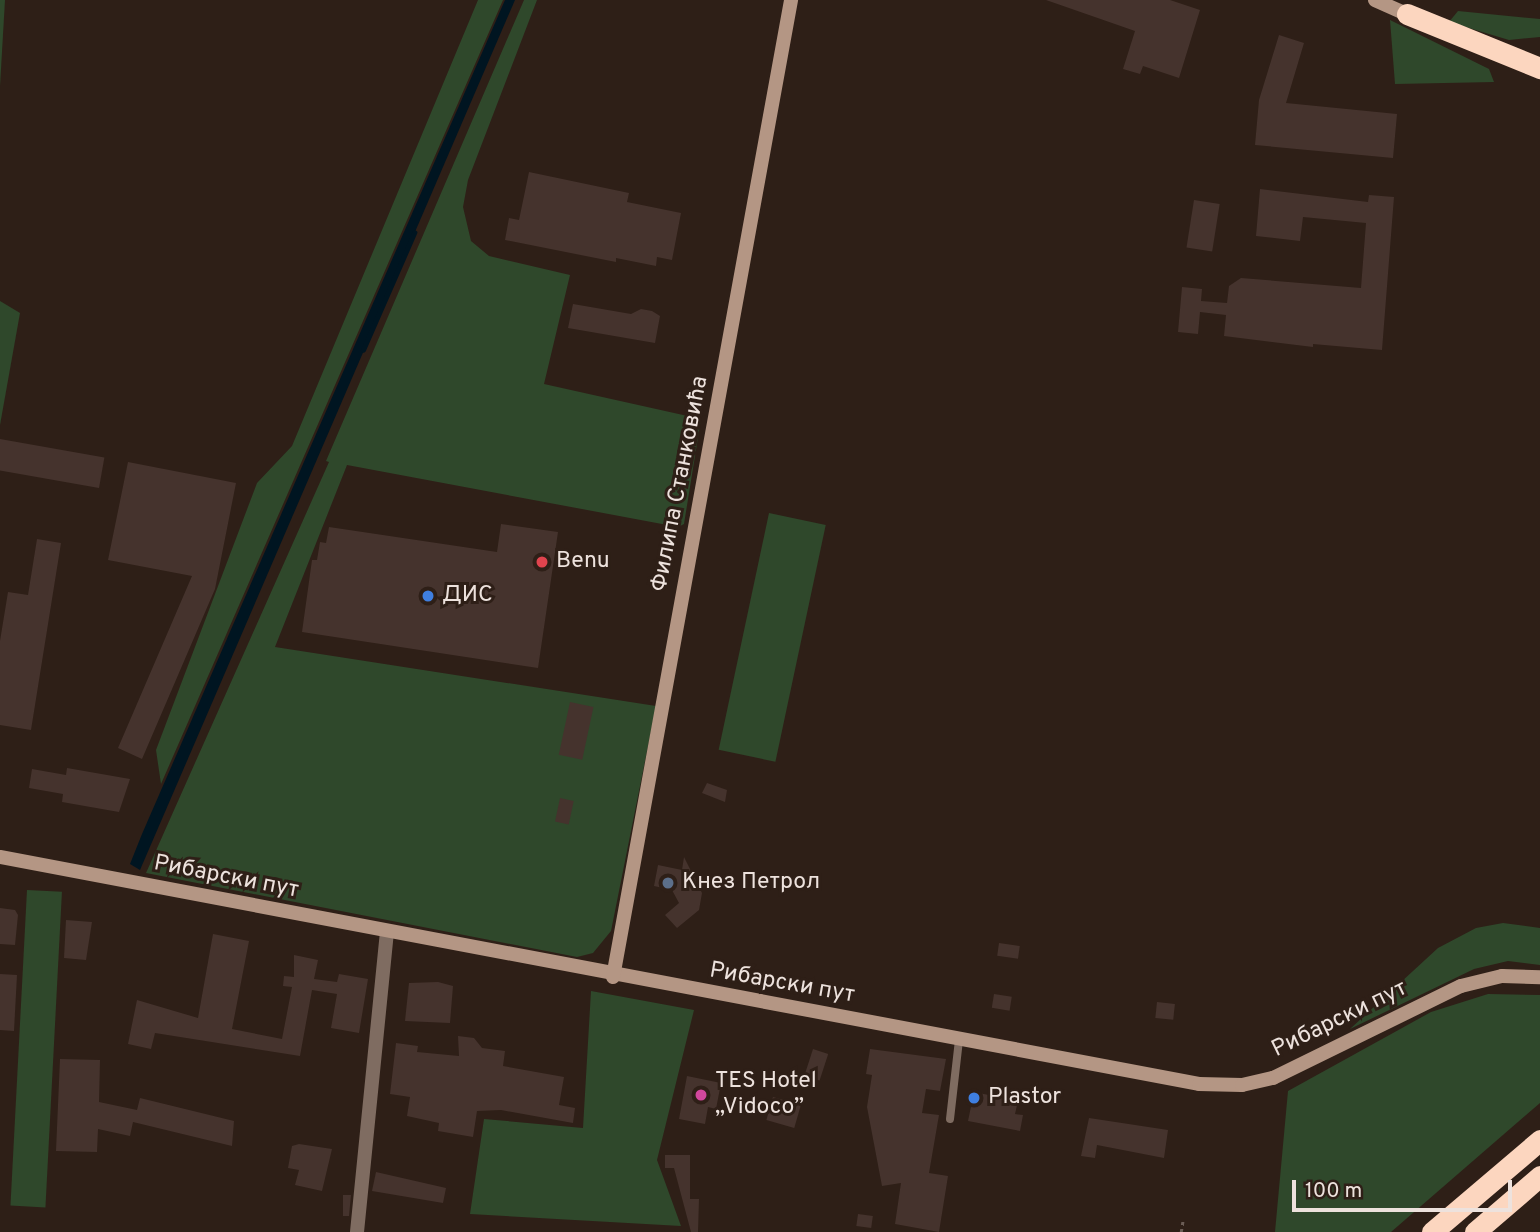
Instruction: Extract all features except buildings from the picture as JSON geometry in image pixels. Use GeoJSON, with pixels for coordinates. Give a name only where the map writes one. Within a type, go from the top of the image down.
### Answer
{"type":"FeatureCollection","features":[{"type":"Feature","properties":{"kind":"highway"},"geometry":{"type":"LineString","coordinates":[[1407,14],[1540,68]]}},
{"type":"Feature","properties":{"kind":"highway"},"geometry":{"type":"LineString","coordinates":[[1492,47],[1540,61]]}},
{"type":"Feature","properties":{"kind":"highway"},"geometry":{"type":"LineString","coordinates":[[1432,1232],[1540,1140]]}},
{"type":"Feature","properties":{"kind":"highway"},"geometry":{"type":"LineString","coordinates":[[1475,1232],[1540,1176]]}},
{"type":"Feature","properties":{"kind":"main road","name":"Филипа Станковића"},"geometry":{"type":"LineString","coordinates":[[613,976],[791,0]]}},
{"type":"Feature","properties":{"kind":"main road"},"geometry":{"type":"LineString","coordinates":[[1375,0],[1407,14]]}},
{"type":"Feature","properties":{"kind":"main road","name":"Рибарски пут"},"geometry":{"type":"LineString","coordinates":[[0,858],[613,976],[1199,1084],[1241,1085],[1298,1067],[1461,986],[1513,975],[1540,977]]}},
{"type":"Feature","properties":{"kind":"street"},"geometry":{"type":"LineString","coordinates":[[357,1232],[387,932]]}},
{"type":"Feature","properties":{"kind":"lane"},"geometry":{"type":"LineString","coordinates":[[950,1119],[958,1040]]}},
{"type":"Feature","properties":{"kind":"path"},"geometry":{"type":"LineString","coordinates":[[1181,1232],[1183,1220]]}},
{"type":"Feature","properties":{"kind":"green space"},"geometry":{"type":"Polygon","coordinates":[[[0,0],[5,0],[0,86],[0,0]]]}},
{"type":"Feature","properties":{"kind":"green space"},"geometry":{"type":"Polygon","coordinates":[[[478,0],[503,0],[161,784],[156,750],[257,483],[292,446],[478,0]]]}},
{"type":"Feature","properties":{"kind":"green space"},"geometry":{"type":"Polygon","coordinates":[[[524,0],[537,0],[468,180],[463,207],[471,241],[489,256],[570,275],[544,384],[701,419],[684,524],[678,527],[347,465],[275,647],[656,706],[611,931],[593,953],[577,957],[146,873],[329,462],[326,461],[524,0]]]}},
{"type":"Feature","properties":{"kind":"green space"},"geometry":{"type":"Polygon","coordinates":[[[1458,11],[1540,19],[1540,37],[1509,40],[1449,22],[1458,11]]]}},
{"type":"Feature","properties":{"kind":"green space"},"geometry":{"type":"Polygon","coordinates":[[[1390,20],[1489,69],[1494,82],[1395,84],[1390,20]]]}},
{"type":"Feature","properties":{"kind":"green space"},"geometry":{"type":"Polygon","coordinates":[[[0,301],[20,313],[0,425],[0,301]]]}},
{"type":"Feature","properties":{"kind":"green space"},"geometry":{"type":"Polygon","coordinates":[[[769,513],[826,525],[775,762],[719,750],[769,513]]]}},
{"type":"Feature","properties":{"kind":"green space"},"geometry":{"type":"Polygon","coordinates":[[[27,890],[62,892],[45,1207],[10,1206],[27,890]]]}},
{"type":"Feature","properties":{"kind":"green space"},"geometry":{"type":"Polygon","coordinates":[[[1503,923],[1540,928],[1540,965],[1508,961],[1474,969],[1350,1029],[1438,948],[1476,928],[1503,923]]]}},
{"type":"Feature","properties":{"kind":"green space"},"geometry":{"type":"Polygon","coordinates":[[[591,991],[694,1010],[657,1160],[681,1226],[470,1214],[484,1119],[583,1128],[591,991]]]}},
{"type":"Feature","properties":{"kind":"green space"},"geometry":{"type":"Polygon","coordinates":[[[1488,994],[1540,995],[1540,1103],[1391,1232],[1275,1232],[1288,1091],[1431,1012],[1488,994]]]}},
{"type":"Feature","properties":{"kind":"water"},"geometry":{"type":"Polygon","coordinates":[[[505,0],[515,0],[140,870],[130,864],[142,834],[505,0]]]}},
{"type":"Feature","properties":{"kind":"waterway"},"geometry":{"type":"LineString","coordinates":[[363,350],[414,233]]}},
{"type":"Feature","properties":{"kind":"place","name":"Benu"},"geometry":{"type":"Point","coordinates":[542,562]}},
{"type":"Feature","properties":{"kind":"place","name":"ДИС"},"geometry":{"type":"Point","coordinates":[428,596]}},
{"type":"Feature","properties":{"kind":"place","name":"Кнез Петрол"},"geometry":{"type":"Point","coordinates":[668,883]}},
{"type":"Feature","properties":{"kind":"place","name":"TES Hotel „Vidoco”"},"geometry":{"type":"Point","coordinates":[701,1095]}},
{"type":"Feature","properties":{"kind":"place","name":"Plastor"},"geometry":{"type":"Point","coordinates":[974,1098]}}]}
